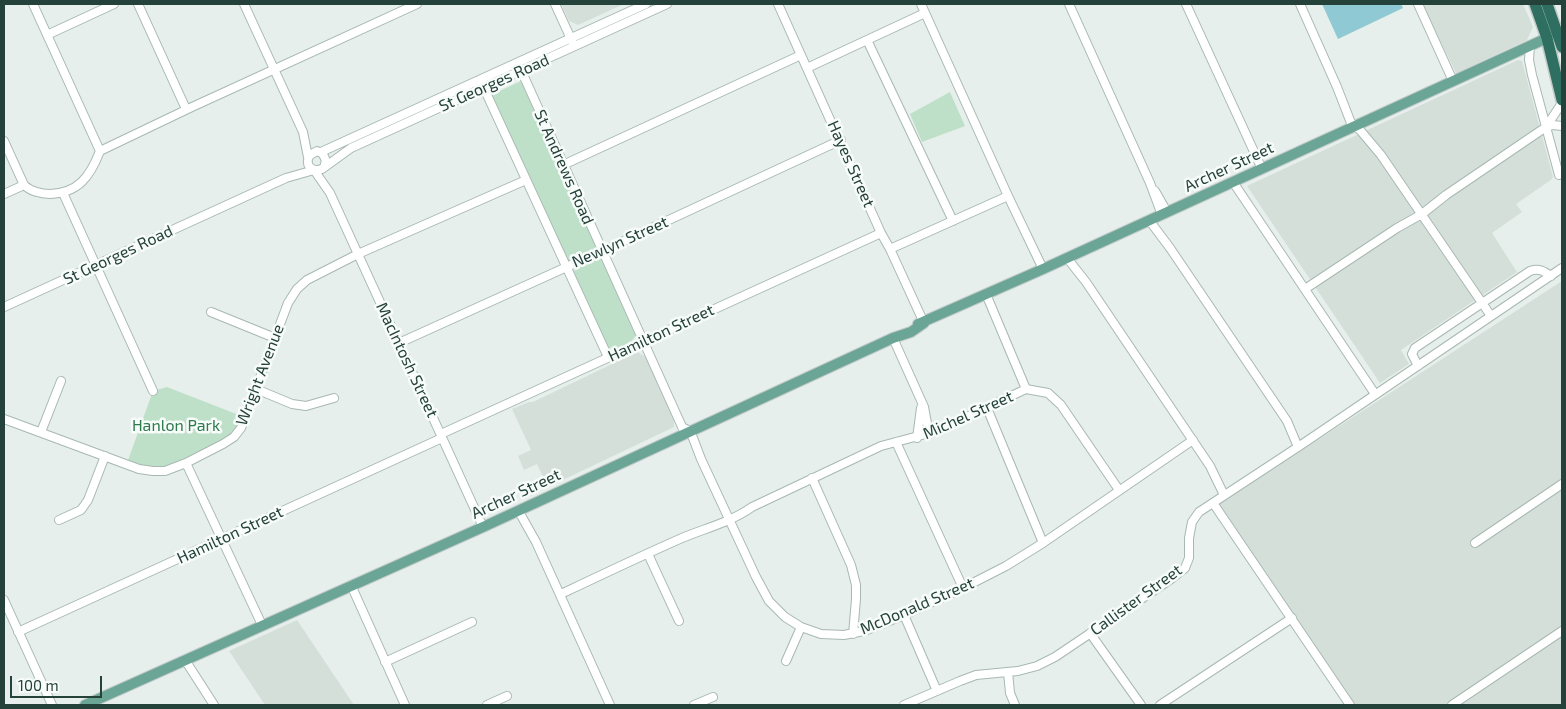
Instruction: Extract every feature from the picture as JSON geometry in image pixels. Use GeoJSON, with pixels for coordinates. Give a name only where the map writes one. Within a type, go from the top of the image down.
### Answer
{"type":"FeatureCollection","features":[{"type":"Feature","properties":{"kind":"highway"},"geometry":{"type":"LineString","coordinates":[[1535,4],[1547,38],[1562,102]]}},
{"type":"Feature","properties":{"kind":"highway"},"geometry":{"type":"LineString","coordinates":[[1547,4],[1560,31],[1562,47]]}},
{"type":"Feature","properties":{"kind":"main road","name":"Archer Street"},"geometry":{"type":"LineString","coordinates":[[85,705],[521,509],[686,430],[893,338],[911,332],[924,323],[986,294],[1043,270],[1547,38]]}},
{"type":"Feature","properties":{"kind":"main road","name":"Archer Street"},"geometry":{"type":"LineString","coordinates":[[98,705],[151,676]]}},
{"type":"Feature","properties":{"kind":"street"},"geometry":{"type":"LineString","coordinates":[[33,4],[100,151]]}},
{"type":"Feature","properties":{"kind":"street"},"geometry":{"type":"LineString","coordinates":[[47,35],[114,4]]}},
{"type":"Feature","properties":{"kind":"street"},"geometry":{"type":"LineString","coordinates":[[138,4],[186,109]]}},
{"type":"Feature","properties":{"kind":"street"},"geometry":{"type":"LineString","coordinates":[[244,4],[303,132],[309,166],[314,170],[319,170],[324,167],[326,158],[303,132]]}},
{"type":"Feature","properties":{"kind":"street"},"geometry":{"type":"LineString","coordinates":[[4,140],[27,188],[45,194],[63,193],[73,189],[89,174],[100,151],[274,68],[417,4]]}},
{"type":"Feature","properties":{"kind":"street"},"geometry":{"type":"LineString","coordinates":[[555,4],[574,46]]}},
{"type":"Feature","properties":{"kind":"street","name":"St Georges Road"},"geometry":{"type":"LineString","coordinates":[[320,152],[483,88],[570,38],[646,4]]}},
{"type":"Feature","properties":{"kind":"street","name":"St Georges Road"},"geometry":{"type":"LineString","coordinates":[[324,167],[351,148],[393,124],[479,79],[524,66],[574,46],[666,4]]}},
{"type":"Feature","properties":{"kind":"street","name":"Hayes Street"},"geometry":{"type":"LineString","coordinates":[[778,4],[841,140],[881,233],[924,323]]}},
{"type":"Feature","properties":{"kind":"street"},"geometry":{"type":"LineString","coordinates":[[921,4],[1043,270]]}},
{"type":"Feature","properties":{"kind":"street"},"geometry":{"type":"LineString","coordinates":[[1069,4],[1150,183],[1158,216],[1170,248],[1287,421],[1301,445]]}},
{"type":"Feature","properties":{"kind":"street"},"geometry":{"type":"LineString","coordinates":[[1186,4],[1262,169]]}},
{"type":"Feature","properties":{"kind":"street"},"geometry":{"type":"LineString","coordinates":[[1300,4],[1351,123],[1358,125],[1381,155],[1491,316]]}},
{"type":"Feature","properties":{"kind":"street"},"geometry":{"type":"LineString","coordinates":[[1418,4],[1453,81]]}},
{"type":"Feature","properties":{"kind":"street"},"geometry":{"type":"LineString","coordinates":[[807,68],[925,12]]}},
{"type":"Feature","properties":{"kind":"street","name":"Archer Street"},"geometry":{"type":"LineString","coordinates":[[1547,38],[1560,31]]}},
{"type":"Feature","properties":{"kind":"street"},"geometry":{"type":"LineString","coordinates":[[868,40],[953,221]]}},
{"type":"Feature","properties":{"kind":"street"},"geometry":{"type":"LineString","coordinates":[[1530,46],[1529,60],[1532,75],[1559,175]]}},
{"type":"Feature","properties":{"kind":"street"},"geometry":{"type":"LineString","coordinates":[[1518,51],[1532,75]]}},
{"type":"Feature","properties":{"kind":"street"},"geometry":{"type":"LineString","coordinates":[[563,165],[801,55]]}},
{"type":"Feature","properties":{"kind":"street","name":"St Andrews Road"},"geometry":{"type":"LineString","coordinates":[[524,66],[563,165],[686,430]]}},
{"type":"Feature","properties":{"kind":"street"},"geometry":{"type":"LineString","coordinates":[[479,79],[608,357]]}},
{"type":"Feature","properties":{"kind":"street"},"geometry":{"type":"LineString","coordinates":[[1546,127],[1562,102]]}},
{"type":"Feature","properties":{"kind":"street"},"geometry":{"type":"LineString","coordinates":[[1305,290],[1546,127],[1553,125],[1562,126]]}},
{"type":"Feature","properties":{"kind":"street","name":"Newlyn Street"},"geometry":{"type":"LineString","coordinates":[[399,342],[602,251],[841,140]]}},
{"type":"Feature","properties":{"kind":"street"},"geometry":{"type":"LineString","coordinates":[[308,158],[314,152],[320,152]]}},
{"type":"Feature","properties":{"kind":"street","name":"St Georges Road"},"geometry":{"type":"LineString","coordinates":[[286,178],[304,166],[308,158]]}},
{"type":"Feature","properties":{"kind":"street","name":"MacIntosh Street"},"geometry":{"type":"LineString","coordinates":[[324,167],[330,193]]}},
{"type":"Feature","properties":{"kind":"street","name":"St Georges Road"},"geometry":{"type":"LineString","coordinates":[[4,307],[286,178],[314,170]]}},
{"type":"Feature","properties":{"kind":"street","name":"MacIntosh Street"},"geometry":{"type":"LineString","coordinates":[[314,170],[330,193],[483,526]]}},
{"type":"Feature","properties":{"kind":"street","name":"Wright Avenue"},"geometry":{"type":"LineString","coordinates":[[4,418],[139,469],[165,471],[186,463],[234,437],[241,428],[288,303],[297,289],[307,280],[358,254],[526,180]]}},
{"type":"Feature","properties":{"kind":"street"},"geometry":{"type":"LineString","coordinates":[[1233,182],[1375,394]]}},
{"type":"Feature","properties":{"kind":"street"},"geometry":{"type":"LineString","coordinates":[[4,194],[24,185]]}},
{"type":"Feature","properties":{"kind":"street"},"geometry":{"type":"LineString","coordinates":[[63,193],[153,391]]}},
{"type":"Feature","properties":{"kind":"street"},"geometry":{"type":"LineString","coordinates":[[890,249],[1008,196]]}},
{"type":"Feature","properties":{"kind":"street","name":"Hamilton Street"},"geometry":{"type":"LineString","coordinates":[[18,632],[222,539],[644,340],[881,233]]}},
{"type":"Feature","properties":{"kind":"street"},"geometry":{"type":"LineString","coordinates":[[1071,257],[1210,466],[1216,472],[1227,493]]}},
{"type":"Feature","properties":{"kind":"street","name":"Callister Street"},"geometry":{"type":"LineString","coordinates":[[1418,366],[1412,354],[1415,348],[1530,271],[1538,269],[1546,272],[1558,271]]}},
{"type":"Feature","properties":{"kind":"street","name":"Callister Street"},"geometry":{"type":"LineString","coordinates":[[906,705],[976,675],[1018,671],[1037,666],[1055,657],[1185,568],[1189,558],[1189,538],[1192,522],[1199,512],[1558,271]]}},
{"type":"Feature","properties":{"kind":"street"},"geometry":{"type":"LineString","coordinates":[[986,294],[1026,389]]}},
{"type":"Feature","properties":{"kind":"street"},"geometry":{"type":"LineString","coordinates":[[211,312],[275,338]]}},
{"type":"Feature","properties":{"kind":"street"},"geometry":{"type":"LineString","coordinates":[[893,338],[922,401],[929,434]]}},
{"type":"Feature","properties":{"kind":"street"},"geometry":{"type":"LineString","coordinates":[[41,432],[61,381]]}},
{"type":"Feature","properties":{"kind":"street"},"geometry":{"type":"LineString","coordinates":[[256,389],[292,404],[306,406],[334,398]]}},
{"type":"Feature","properties":{"kind":"street","name":"Michel Street"},"geometry":{"type":"LineString","coordinates":[[560,594],[704,529],[715,526],[728,518],[743,513],[881,446],[917,438],[950,426],[1026,389],[1048,393],[1061,405],[1119,490]]}},
{"type":"Feature","properties":{"kind":"street"},"geometry":{"type":"LineString","coordinates":[[917,438],[922,401]]}},
{"type":"Feature","properties":{"kind":"street"},"geometry":{"type":"LineString","coordinates":[[987,408],[1043,543]]}},
{"type":"Feature","properties":{"kind":"street","name":"McDonald Street"},"geometry":{"type":"LineString","coordinates":[[686,430],[769,601],[785,618],[801,627],[821,634],[844,635],[864,631],[904,614],[963,588],[1006,566],[1043,543],[1193,440]]}},
{"type":"Feature","properties":{"kind":"street"},"geometry":{"type":"LineString","coordinates":[[896,442],[963,588]]}},
{"type":"Feature","properties":{"kind":"street"},"geometry":{"type":"LineString","coordinates":[[59,520],[81,510],[88,500],[105,456]]}},
{"type":"Feature","properties":{"kind":"street"},"geometry":{"type":"LineString","coordinates":[[186,463],[262,625]]}},
{"type":"Feature","properties":{"kind":"street"},"geometry":{"type":"LineString","coordinates":[[812,478],[851,565],[856,585],[853,634]]}},
{"type":"Feature","properties":{"kind":"street"},"geometry":{"type":"LineString","coordinates":[[1475,543],[1562,484]]}},
{"type":"Feature","properties":{"kind":"street"},"geometry":{"type":"LineString","coordinates":[[1214,503],[1350,705]]}},
{"type":"Feature","properties":{"kind":"street"},"geometry":{"type":"LineString","coordinates":[[521,509],[610,705]]}},
{"type":"Feature","properties":{"kind":"street"},"geometry":{"type":"LineString","coordinates":[[648,554],[679,621]]}},
{"type":"Feature","properties":{"kind":"street"},"geometry":{"type":"LineString","coordinates":[[351,585],[405,705]]}},
{"type":"Feature","properties":{"kind":"street"},"geometry":{"type":"LineString","coordinates":[[4,600],[52,705]]}},
{"type":"Feature","properties":{"kind":"street"},"geometry":{"type":"LineString","coordinates":[[904,614],[937,691]]}},
{"type":"Feature","properties":{"kind":"street"},"geometry":{"type":"LineString","coordinates":[[1160,705],[1292,618]]}},
{"type":"Feature","properties":{"kind":"street"},"geometry":{"type":"LineString","coordinates":[[385,662],[472,622]]}},
{"type":"Feature","properties":{"kind":"street"},"geometry":{"type":"LineString","coordinates":[[786,661],[801,627]]}},
{"type":"Feature","properties":{"kind":"street"},"geometry":{"type":"LineString","coordinates":[[1452,705],[1562,631]]}},
{"type":"Feature","properties":{"kind":"street"},"geometry":{"type":"LineString","coordinates":[[1090,633],[1141,705]]}},
{"type":"Feature","properties":{"kind":"street"},"geometry":{"type":"LineString","coordinates":[[185,660],[214,705]]}},
{"type":"Feature","properties":{"kind":"street"},"geometry":{"type":"LineString","coordinates":[[1008,672],[1010,693],[1015,705]]}},
{"type":"Feature","properties":{"kind":"street"},"geometry":{"type":"LineString","coordinates":[[487,705],[507,696]]}},
{"type":"Feature","properties":{"kind":"street"},"geometry":{"type":"LineString","coordinates":[[694,705],[713,697]]}},
{"type":"Feature","properties":{"kind":"shaded area"},"geometry":{"type":"Polygon","coordinates":[[[561,4],[624,4],[578,25],[569,21],[561,4]]]}},
{"type":"Feature","properties":{"kind":"shaded area"},"geometry":{"type":"Polygon","coordinates":[[[1422,4],[1523,4],[1533,27],[1527,40],[1456,73],[1422,4]]]}},
{"type":"Feature","properties":{"kind":"shaded area"},"geometry":{"type":"Polygon","coordinates":[[[1518,60],[1522,61],[1553,177],[1516,204],[1522,212],[1492,233],[1517,272],[1401,350],[1409,364],[1380,383],[1247,186],[1518,60]]]}},
{"type":"Feature","properties":{"kind":"shaded area"},"geometry":{"type":"Polygon","coordinates":[[[1562,281],[1562,705],[1355,705],[1218,505],[1562,281]]]}},
{"type":"Feature","properties":{"kind":"shaded area"},"geometry":{"type":"Polygon","coordinates":[[[637,352],[646,357],[674,420],[674,427],[548,487],[537,464],[524,470],[518,456],[531,450],[512,409],[533,402],[637,352]]]}},
{"type":"Feature","properties":{"kind":"shaded area"},"geometry":{"type":"Polygon","coordinates":[[[297,620],[354,705],[265,705],[229,651],[297,620]]]}},
{"type":"Feature","properties":{"kind":"green space"},"geometry":{"type":"Polygon","coordinates":[[[521,81],[595,242],[595,248],[592,251],[571,261],[566,260],[491,95],[521,81]]]}},
{"type":"Feature","properties":{"kind":"green space"},"geometry":{"type":"Polygon","coordinates":[[[950,92],[965,126],[922,142],[910,114],[950,92]]]}},
{"type":"Feature","properties":{"kind":"green space"},"geometry":{"type":"Polygon","coordinates":[[[596,258],[604,261],[636,333],[631,341],[617,350],[612,350],[606,346],[573,273],[576,268],[596,258]]]}},
{"type":"Feature","properties":{"kind":"green space","name":"Hanlon Park"},"geometry":{"type":"Polygon","coordinates":[[[167,387],[244,417],[230,437],[161,469],[127,463],[153,391],[167,387]]]}},
{"type":"Feature","properties":{"kind":"water"},"geometry":{"type":"Polygon","coordinates":[[[1322,4],[1401,4],[1403,8],[1338,39],[1322,4]]]}}]}
